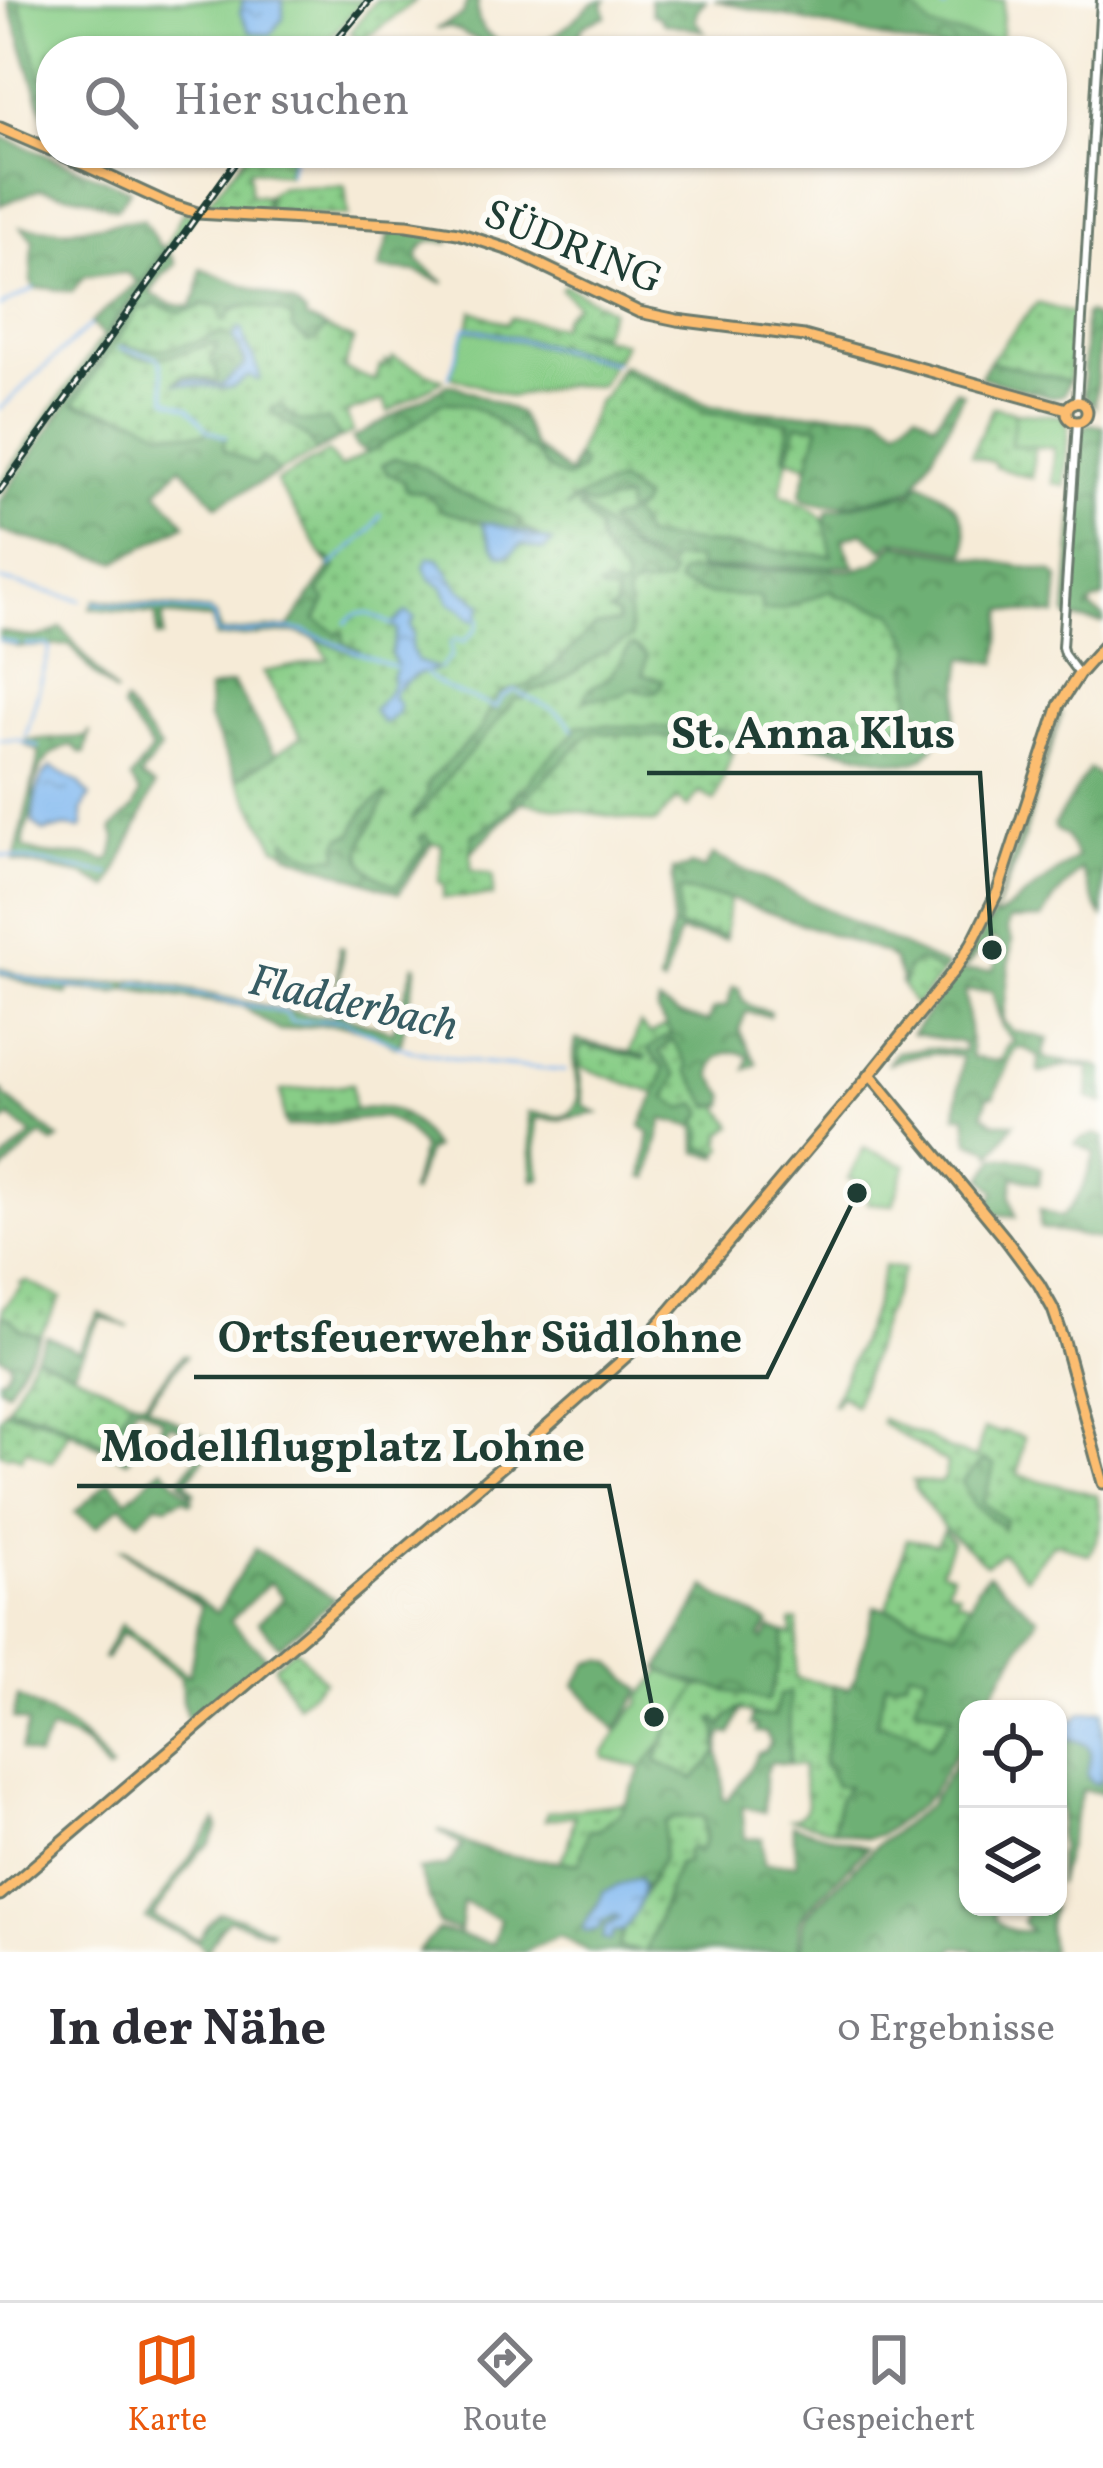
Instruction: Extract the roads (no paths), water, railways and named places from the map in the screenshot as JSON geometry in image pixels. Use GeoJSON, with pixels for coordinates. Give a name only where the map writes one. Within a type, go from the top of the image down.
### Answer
{"type":"FeatureCollection","features":[{"type":"Feature","properties":{"kind":"main road","name":"SÜDRING"},"geometry":{"type":"LineString","coordinates":[[0,128],[36,143]]}},
{"type":"Feature","properties":{"kind":"main road","name":"SÜDRING"},"geometry":{"type":"LineString","coordinates":[[92,168],[197,213],[407,225],[458,233],[530,259],[639,312],[814,339],[1067,409]]}},
{"type":"Feature","properties":{"kind":"main road"},"geometry":{"type":"LineString","coordinates":[[1077,401],[1086,406],[1087,419],[1068,417],[1067,409],[1077,401]]}},
{"type":"Feature","properties":{"kind":"main road"},"geometry":{"type":"LineString","coordinates":[[0,1894],[638,1346],[945,983],[986,918],[1006,870],[1059,705],[1103,647]]}},
{"type":"Feature","properties":{"kind":"main road"},"geometry":{"type":"LineString","coordinates":[[870,1074],[1039,1284],[1064,1341],[1103,1483]]}},
{"type":"Feature","properties":{"kind":"main road"},"geometry":{"type":"LineString","coordinates":[[847,1102],[870,1089],[885,1092]]}},
{"type":"Feature","properties":{"kind":"street"},"geometry":{"type":"LineString","coordinates":[[1077,401],[1101,0]]}},
{"type":"Feature","properties":{"kind":"street"},"geometry":{"type":"LineString","coordinates":[[1079,674],[1062,646],[1087,419]]}},
{"type":"Feature","properties":{"kind":"water"},"geometry":{"type":"Polygon","coordinates":[[[243,0],[283,0],[283,18],[270,35],[250,32],[240,13],[243,0]]]}},
{"type":"Feature","properties":{"kind":"water"},"geometry":{"type":"Polygon","coordinates":[[[240,328],[260,379],[249,376],[226,388],[177,384],[186,379],[222,385],[245,366],[233,337],[240,328]]]}},
{"type":"Feature","properties":{"kind":"water"},"geometry":{"type":"Polygon","coordinates":[[[482,523],[553,542],[543,550],[522,544],[503,555],[482,523]]]}},
{"type":"Feature","properties":{"kind":"water"},"geometry":{"type":"Polygon","coordinates":[[[429,557],[438,558],[459,588],[482,604],[477,620],[450,603],[443,587],[431,580],[424,566],[429,557]]]}},
{"type":"Feature","properties":{"kind":"water"},"geometry":{"type":"Polygon","coordinates":[[[406,612],[415,618],[410,626],[411,648],[417,661],[439,669],[415,675],[395,690],[398,713],[383,723],[373,710],[389,690],[398,667],[391,654],[397,630],[392,625],[406,612]]]}},
{"type":"Feature","properties":{"kind":"water"},"geometry":{"type":"Polygon","coordinates":[[[51,767],[79,783],[90,796],[80,829],[44,832],[33,823],[39,785],[51,767]]]}},
{"type":"Feature","properties":{"kind":"water"},"geometry":{"type":"Polygon","coordinates":[[[1103,1710],[1103,1778],[1097,1784],[1087,1775],[1089,1748],[1067,1738],[1067,1721],[1103,1710]]]}},
{"type":"Feature","properties":{"kind":"water"},"geometry":{"type":"Polygon","coordinates":[[[640,1879],[641,1899],[624,1930],[614,1932],[610,1941],[602,1939],[606,1925],[619,1918],[615,1915],[599,1929],[586,1932],[603,1892],[640,1879]]]}},
{"type":"Feature","properties":{"kind":"waterway"},"geometry":{"type":"LineString","coordinates":[[939,4],[943,5],[944,5],[945,2],[942,3],[945,6],[945,9],[948,0]]}},
{"type":"Feature","properties":{"kind":"waterway"},"geometry":{"type":"LineString","coordinates":[[289,174],[290,168]]}},
{"type":"Feature","properties":{"kind":"waterway"},"geometry":{"type":"LineString","coordinates":[[0,306],[34,289]]}},
{"type":"Feature","properties":{"kind":"waterway"},"geometry":{"type":"LineString","coordinates":[[0,409],[90,325]]}},
{"type":"Feature","properties":{"kind":"waterway"},"geometry":{"type":"LineString","coordinates":[[449,377],[466,327],[615,363]]}},
{"type":"Feature","properties":{"kind":"waterway"},"geometry":{"type":"LineString","coordinates":[[119,348],[157,357],[167,399],[189,408],[208,430],[226,437]]}},
{"type":"Feature","properties":{"kind":"waterway"},"geometry":{"type":"LineString","coordinates":[[330,567],[371,530],[381,514]]}},
{"type":"Feature","properties":{"kind":"waterway"},"geometry":{"type":"LineString","coordinates":[[0,580],[81,600]]}},
{"type":"Feature","properties":{"kind":"waterway"},"geometry":{"type":"LineString","coordinates":[[94,603],[209,613],[220,635],[303,631],[397,668]]}},
{"type":"Feature","properties":{"kind":"waterway"},"geometry":{"type":"LineString","coordinates":[[346,623],[362,613],[392,625]]}},
{"type":"Feature","properties":{"kind":"waterway"},"geometry":{"type":"LineString","coordinates":[[455,639],[466,640],[479,618]]}},
{"type":"Feature","properties":{"kind":"waterway"},"geometry":{"type":"LineString","coordinates":[[0,640],[18,645]]}},
{"type":"Feature","properties":{"kind":"waterway"},"geometry":{"type":"LineString","coordinates":[[439,669],[451,656],[451,641]]}},
{"type":"Feature","properties":{"kind":"waterway"},"geometry":{"type":"LineString","coordinates":[[26,645],[50,648],[26,736]]}},
{"type":"Feature","properties":{"kind":"waterway"},"geometry":{"type":"LineString","coordinates":[[425,673],[495,708],[515,690],[554,711],[573,729]]}},
{"type":"Feature","properties":{"kind":"waterway"},"geometry":{"type":"LineString","coordinates":[[0,740],[39,747]]}},
{"type":"Feature","properties":{"kind":"waterway"},"geometry":{"type":"LineString","coordinates":[[0,855],[110,874]]}},
{"type":"Feature","properties":{"kind":"waterway","name":"Fladderbach"},"geometry":{"type":"LineString","coordinates":[[0,971],[49,985],[120,987]]}},
{"type":"Feature","properties":{"kind":"waterway","name":"Fladderbach"},"geometry":{"type":"LineString","coordinates":[[131,986],[139,983],[286,1013],[291,1022],[342,1020],[408,1050],[477,1063],[565,1071]]}},
{"type":"Feature","properties":{"kind":"railway"},"geometry":{"type":"LineString","coordinates":[[340,36],[370,0]]}},
{"type":"Feature","properties":{"kind":"railway"},"geometry":{"type":"LineString","coordinates":[[0,491],[231,168]]}},
{"type":"Feature","properties":{"kind":"place","name":"St. Anna Klus"},"geometry":{"type":"Point","coordinates":[992,950]}},
{"type":"Feature","properties":{"kind":"place","name":"Ortsfeuerwehr Südlohne"},"geometry":{"type":"Point","coordinates":[857,1193]}},
{"type":"Feature","properties":{"kind":"place","name":"Modellflugplatz Lohne"},"geometry":{"type":"Point","coordinates":[654,1717]}}]}
